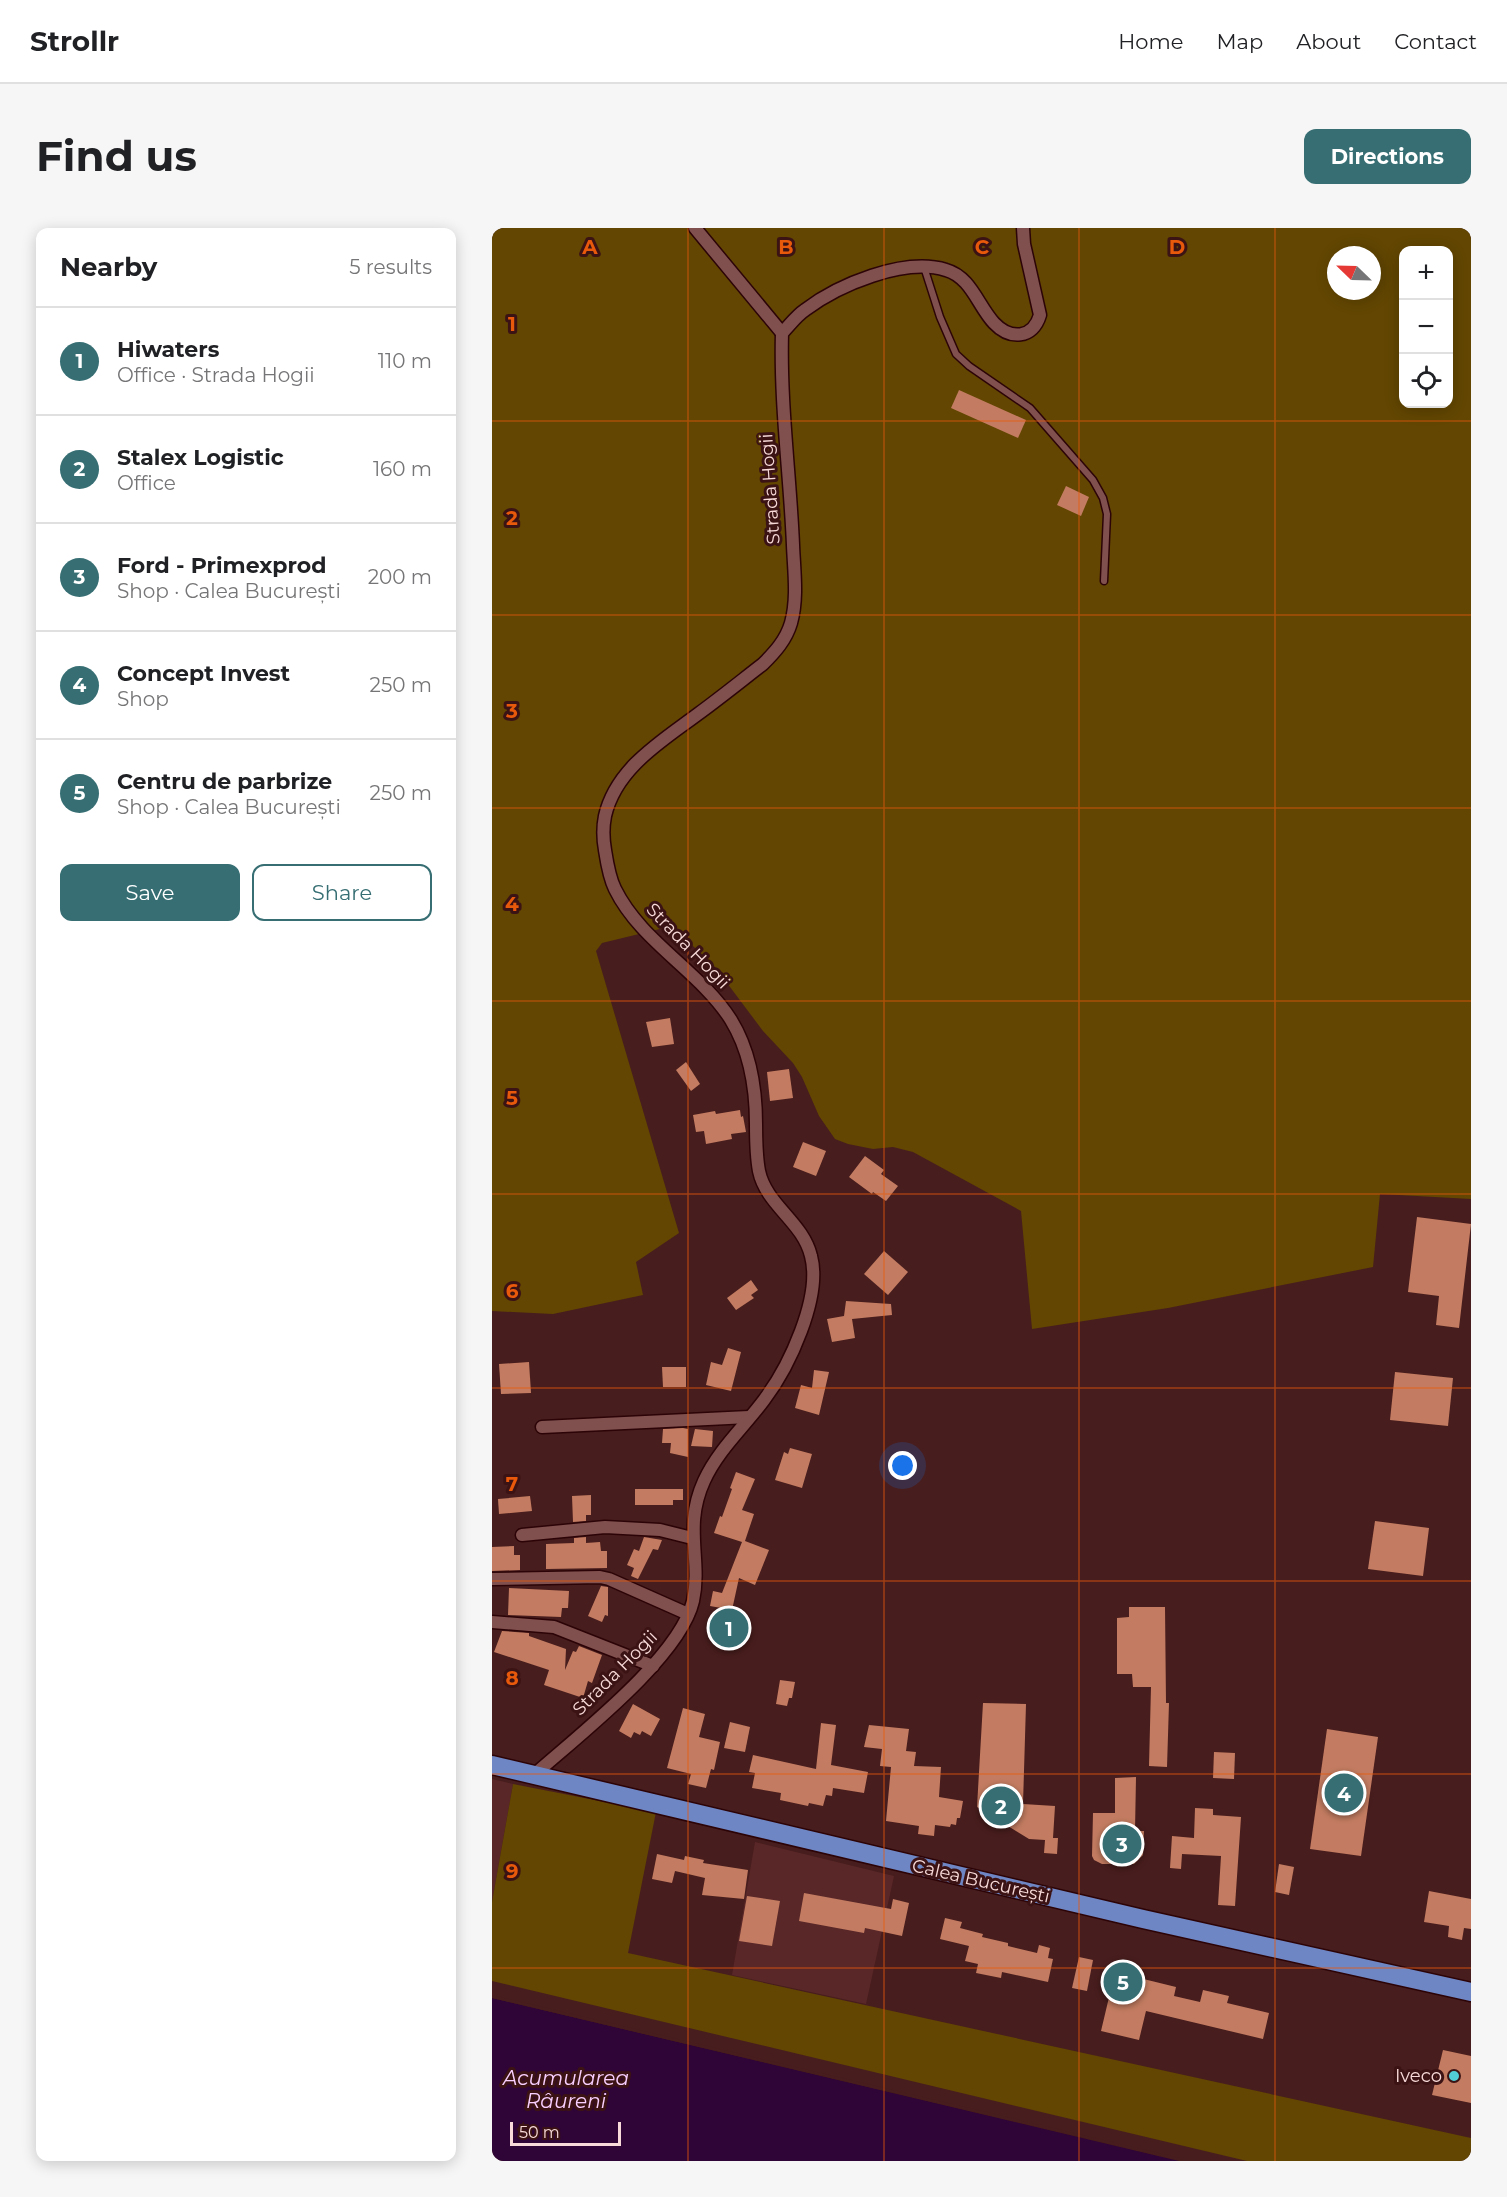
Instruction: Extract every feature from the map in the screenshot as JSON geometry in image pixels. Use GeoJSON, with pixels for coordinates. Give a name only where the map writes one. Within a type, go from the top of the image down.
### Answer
{"type":"FeatureCollection","features":[{"type":"Feature","properties":{"kind":"highway","name":"Calea București"},"geometry":{"type":"LineString","coordinates":[[492,1765],[1143,1919],[1471,1992]]}},
{"type":"Feature","properties":{"kind":"street"},"geometry":{"type":"LineString","coordinates":[[695,228],[782,333],[804,310],[855,283],[880,272],[902,267],[924,267],[945,270],[960,276],[994,323],[1006,331],[1019,334],[1028,333],[1037,324],[1040,315],[1024,244],[1023,228]]}},
{"type":"Feature","properties":{"kind":"street","name":"Strada Hogii"},"geometry":{"type":"LineString","coordinates":[[536,1774],[653,1666],[672,1642],[688,1614],[695,1588],[692,1538],[694,1512],[702,1484],[712,1465],[773,1387],[804,1319],[813,1283],[811,1254],[802,1233],[770,1196],[760,1178],[755,1154],[756,1122],[753,1085],[743,1044],[717,1000],[647,932],[629,910],[615,889],[607,866],[604,843],[605,818],[611,800],[619,782],[631,767],[763,664],[776,651],[791,623],[795,601],[792,522],[783,412],[782,333]]}},
{"type":"Feature","properties":{"kind":"street"},"geometry":{"type":"LineString","coordinates":[[542,1427],[749,1417]]}},
{"type":"Feature","properties":{"kind":"street"},"geometry":{"type":"LineString","coordinates":[[522,1535],[605,1527],[660,1530],[692,1538]]}},
{"type":"Feature","properties":{"kind":"street"},"geometry":{"type":"LineString","coordinates":[[492,1579],[600,1577],[688,1614]]}},
{"type":"Feature","properties":{"kind":"street"},"geometry":{"type":"LineString","coordinates":[[492,1622],[554,1627],[653,1666]]}},
{"type":"Feature","properties":{"kind":"lane"},"geometry":{"type":"LineString","coordinates":[[924,267],[940,317],[957,354],[969,366],[1030,408],[1093,480],[1103,498],[1107,514],[1104,581]]}},
{"type":"Feature","properties":{"kind":"shaded area"},"geometry":{"type":"Polygon","coordinates":[[[492,228],[1471,228],[1471,1199],[1380,1194],[1373,1267],[1168,1308],[1032,1329],[1021,1211],[913,1152],[893,1147],[873,1149],[835,1139],[819,1116],[802,1077],[793,1063],[763,1031],[715,967],[672,926],[602,943],[596,951],[679,1233],[636,1262],[643,1295],[553,1314],[492,1311],[492,228]]]}},
{"type":"Feature","properties":{"kind":"shaded area"},"geometry":{"type":"Polygon","coordinates":[[[492,1779],[513,1784],[492,1902],[492,1779]]]}},
{"type":"Feature","properties":{"kind":"shaded area"},"geometry":{"type":"Polygon","coordinates":[[[513,1784],[656,1812],[628,1953],[1471,2138],[1471,2161],[1247,2161],[492,1981],[492,1902],[513,1784]]]}},
{"type":"Feature","properties":{"kind":"shaded area"},"geometry":{"type":"Polygon","coordinates":[[[755,1842],[894,1876],[866,2004],[732,1975],[755,1842]]]}},
{"type":"Feature","properties":{"kind":"water","name":"Acumularea Râureni"},"geometry":{"type":"Polygon","coordinates":[[[492,1998],[1179,2161],[492,2161],[492,1998]]]}},
{"type":"Feature","properties":{"kind":"pier"},"geometry":{"type":"Polygon","coordinates":[[[492,1995],[1180,2158],[1182,2161],[492,1998],[492,1995]]]}},
{"type":"Feature","properties":{"kind":"building"},"geometry":{"type":"Polygon","coordinates":[[[959,390],[1026,420],[1018,438],[951,408],[959,390]]]}},
{"type":"Feature","properties":{"kind":"building"},"geometry":{"type":"Polygon","coordinates":[[[1066,486],[1089,497],[1081,516],[1057,505],[1066,486]]]}},
{"type":"Feature","properties":{"kind":"building"},"geometry":{"type":"Polygon","coordinates":[[[670,1018],[674,1044],[652,1047],[646,1022],[670,1018]]]}},
{"type":"Feature","properties":{"kind":"building"},"geometry":{"type":"Polygon","coordinates":[[[686,1062],[700,1084],[691,1091],[676,1070],[686,1062]]]}},
{"type":"Feature","properties":{"kind":"building"},"geometry":{"type":"Polygon","coordinates":[[[789,1069],[793,1098],[770,1101],[767,1072],[789,1069]]]}},
{"type":"Feature","properties":{"kind":"building"},"geometry":{"type":"Polygon","coordinates":[[[740,1110],[746,1132],[731,1134],[732,1139],[706,1144],[704,1131],[696,1132],[693,1115],[740,1110]]]}},
{"type":"Feature","properties":{"kind":"building"},"geometry":{"type":"Polygon","coordinates":[[[803,1142],[826,1151],[816,1176],[793,1167],[803,1142]]]}},
{"type":"Feature","properties":{"kind":"building"},"geometry":{"type":"Polygon","coordinates":[[[865,1156],[884,1170],[881,1174],[898,1186],[886,1201],[849,1177],[865,1156]]]}},
{"type":"Feature","properties":{"kind":"building"},"geometry":{"type":"Polygon","coordinates":[[[1417,1217],[1471,1224],[1459,1328],[1436,1325],[1439,1296],[1408,1292],[1417,1217]]]}},
{"type":"Feature","properties":{"kind":"building"},"geometry":{"type":"Polygon","coordinates":[[[884,1251],[908,1272],[888,1295],[864,1274],[884,1251]]]}},
{"type":"Feature","properties":{"kind":"building"},"geometry":{"type":"Polygon","coordinates":[[[751,1280],[758,1290],[751,1295],[754,1298],[736,1310],[727,1298],[751,1280]]]}},
{"type":"Feature","properties":{"kind":"building"},"geometry":{"type":"Polygon","coordinates":[[[846,1301],[891,1304],[892,1315],[852,1319],[855,1338],[832,1342],[827,1319],[844,1316],[846,1301]]]}},
{"type":"Feature","properties":{"kind":"building"},"geometry":{"type":"Polygon","coordinates":[[[728,1348],[741,1352],[731,1391],[706,1385],[711,1362],[722,1365],[728,1348]]]}},
{"type":"Feature","properties":{"kind":"building"},"geometry":{"type":"Polygon","coordinates":[[[529,1362],[531,1393],[501,1394],[499,1364],[529,1362]]]}},
{"type":"Feature","properties":{"kind":"building"},"geometry":{"type":"Polygon","coordinates":[[[662,1367],[686,1367],[686,1387],[663,1387],[662,1367]]]}},
{"type":"Feature","properties":{"kind":"building"},"geometry":{"type":"Polygon","coordinates":[[[814,1370],[829,1372],[819,1415],[795,1408],[801,1385],[812,1388],[814,1370]]]}},
{"type":"Feature","properties":{"kind":"building"},"geometry":{"type":"Polygon","coordinates":[[[1395,1372],[1453,1378],[1448,1426],[1390,1420],[1395,1372]]]}},
{"type":"Feature","properties":{"kind":"building"},"geometry":{"type":"Polygon","coordinates":[[[663,1429],[688,1429],[688,1457],[670,1453],[671,1443],[662,1443],[663,1429]]]}},
{"type":"Feature","properties":{"kind":"building"},"geometry":{"type":"Polygon","coordinates":[[[695,1429],[713,1431],[712,1447],[691,1446],[695,1429]]]}},
{"type":"Feature","properties":{"kind":"building"},"geometry":{"type":"Polygon","coordinates":[[[790,1448],[812,1454],[802,1488],[775,1480],[784,1452],[788,1454],[790,1448]]]}},
{"type":"Feature","properties":{"kind":"building"},"geometry":{"type":"Polygon","coordinates":[[[736,1472],[755,1479],[742,1510],[754,1514],[745,1541],[769,1550],[755,1585],[739,1578],[732,1610],[710,1606],[713,1591],[722,1593],[742,1542],[714,1533],[720,1516],[722,1517],[736,1472]]]}},
{"type":"Feature","properties":{"kind":"building"},"geometry":{"type":"Polygon","coordinates":[[[635,1489],[683,1489],[683,1500],[673,1500],[673,1505],[635,1505],[635,1489]]]}},
{"type":"Feature","properties":{"kind":"building"},"geometry":{"type":"Polygon","coordinates":[[[591,1495],[591,1515],[586,1515],[586,1521],[573,1522],[572,1496],[591,1495]]]}},
{"type":"Feature","properties":{"kind":"building"},"geometry":{"type":"Polygon","coordinates":[[[530,1496],[532,1511],[499,1514],[498,1499],[530,1496]]]}},
{"type":"Feature","properties":{"kind":"building"},"geometry":{"type":"Polygon","coordinates":[[[1375,1521],[1429,1528],[1423,1576],[1368,1569],[1375,1521]]]}},
{"type":"Feature","properties":{"kind":"building"},"geometry":{"type":"Polygon","coordinates":[[[586,1537],[586,1543],[600,1542],[601,1551],[607,1551],[607,1568],[546,1569],[546,1544],[574,1543],[574,1538],[586,1537]]]}},
{"type":"Feature","properties":{"kind":"building"},"geometry":{"type":"Polygon","coordinates":[[[644,1537],[662,1540],[658,1550],[653,1549],[638,1579],[631,1576],[634,1568],[627,1565],[634,1549],[639,1551],[644,1537]]]}},
{"type":"Feature","properties":{"kind":"building"},"geometry":{"type":"Polygon","coordinates":[[[514,1546],[514,1555],[520,1555],[520,1570],[492,1571],[492,1547],[514,1546]]]}},
{"type":"Feature","properties":{"kind":"building"},"geometry":{"type":"Polygon","coordinates":[[[601,1586],[608,1587],[608,1616],[605,1615],[602,1622],[588,1616],[601,1586]]]}},
{"type":"Feature","properties":{"kind":"building"},"geometry":{"type":"Polygon","coordinates":[[[509,1588],[569,1591],[568,1608],[562,1608],[561,1617],[508,1615],[509,1588]]]}},
{"type":"Feature","properties":{"kind":"building"},"geometry":{"type":"Polygon","coordinates":[[[1129,1607],[1165,1607],[1166,1703],[1169,1703],[1167,1767],[1149,1766],[1151,1687],[1133,1687],[1132,1674],[1117,1674],[1117,1618],[1129,1617],[1129,1607]]]}},
{"type":"Feature","properties":{"kind":"building"},"geometry":{"type":"Polygon","coordinates":[[[721,1615],[743,1620],[738,1641],[716,1635],[721,1615]]]}},
{"type":"Feature","properties":{"kind":"building"},"geometry":{"type":"Polygon","coordinates":[[[502,1631],[529,1633],[529,1636],[566,1649],[565,1670],[573,1651],[576,1652],[579,1646],[602,1655],[592,1683],[588,1681],[583,1698],[544,1685],[549,1670],[494,1652],[502,1631]]]}},
{"type":"Feature","properties":{"kind":"building"},"geometry":{"type":"Polygon","coordinates":[[[780,1680],[795,1682],[792,1698],[789,1698],[787,1706],[776,1704],[780,1680]]]}},
{"type":"Feature","properties":{"kind":"building"},"geometry":{"type":"Polygon","coordinates":[[[983,1703],[1026,1704],[1023,1804],[1055,1806],[1053,1838],[1058,1838],[1057,1854],[1044,1853],[1045,1840],[1029,1839],[977,1807],[983,1703]]]}},
{"type":"Feature","properties":{"kind":"building"},"geometry":{"type":"Polygon","coordinates":[[[633,1704],[660,1719],[651,1736],[642,1731],[640,1735],[634,1732],[631,1738],[619,1731],[633,1704]]]}},
{"type":"Feature","properties":{"kind":"building"},"geometry":{"type":"Polygon","coordinates":[[[683,1708],[705,1714],[699,1737],[720,1742],[714,1770],[711,1769],[706,1788],[688,1784],[691,1774],[667,1768],[683,1708]]]}},
{"type":"Feature","properties":{"kind":"building"},"geometry":{"type":"Polygon","coordinates":[[[730,1722],[750,1727],[745,1752],[724,1748],[730,1722]]]}},
{"type":"Feature","properties":{"kind":"building"},"geometry":{"type":"Polygon","coordinates":[[[821,1723],[836,1725],[831,1765],[868,1772],[864,1793],[833,1788],[832,1796],[826,1795],[823,1806],[809,1803],[808,1806],[780,1800],[781,1793],[752,1788],[755,1773],[749,1772],[753,1755],[816,1769],[821,1723]]]}},
{"type":"Feature","properties":{"kind":"building"},"geometry":{"type":"Polygon","coordinates":[[[869,1725],[909,1729],[906,1751],[916,1752],[914,1766],[941,1767],[939,1797],[963,1801],[960,1818],[957,1818],[956,1825],[951,1824],[950,1827],[935,1825],[934,1836],[918,1834],[919,1826],[886,1821],[891,1767],[880,1766],[882,1749],[864,1747],[869,1725]]]}},
{"type":"Feature","properties":{"kind":"building"},"geometry":{"type":"Polygon","coordinates":[[[1327,1729],[1378,1737],[1361,1856],[1310,1849],[1327,1729]]]}},
{"type":"Feature","properties":{"kind":"building"},"geometry":{"type":"Polygon","coordinates":[[[1214,1752],[1235,1753],[1234,1779],[1213,1778],[1214,1752]]]}},
{"type":"Feature","properties":{"kind":"building"},"geometry":{"type":"Polygon","coordinates":[[[1136,1777],[1135,1831],[1144,1831],[1143,1855],[1134,1864],[1102,1864],[1094,1860],[1092,1856],[1093,1813],[1115,1813],[1115,1778],[1136,1777]]]}},
{"type":"Feature","properties":{"kind":"building"},"geometry":{"type":"Polygon","coordinates":[[[1195,1808],[1213,1809],[1213,1815],[1241,1817],[1235,1906],[1218,1905],[1221,1856],[1182,1854],[1181,1869],[1170,1868],[1172,1836],[1194,1838],[1195,1808]]]}},
{"type":"Feature","properties":{"kind":"building"},"geometry":{"type":"Polygon","coordinates":[[[657,1854],[684,1860],[685,1856],[704,1860],[703,1863],[748,1870],[744,1899],[702,1895],[705,1878],[675,1871],[672,1883],[652,1879],[657,1854]]]}},
{"type":"Feature","properties":{"kind":"building"},"geometry":{"type":"Polygon","coordinates":[[[1279,1864],[1294,1867],[1289,1895],[1275,1892],[1279,1864]]]}},
{"type":"Feature","properties":{"kind":"building"},"geometry":{"type":"Polygon","coordinates":[[[1429,1891],[1471,1899],[1471,1929],[1464,1928],[1462,1940],[1448,1937],[1449,1926],[1424,1922],[1429,1891]]]}},
{"type":"Feature","properties":{"kind":"building"},"geometry":{"type":"Polygon","coordinates":[[[804,1893],[891,1909],[893,1899],[909,1903],[902,1936],[865,1928],[864,1933],[799,1921],[804,1893]]]}},
{"type":"Feature","properties":{"kind":"building"},"geometry":{"type":"Polygon","coordinates":[[[747,1896],[780,1901],[772,1946],[739,1941],[747,1896]]]}},
{"type":"Feature","properties":{"kind":"building"},"geometry":{"type":"Polygon","coordinates":[[[945,1918],[962,1922],[960,1928],[983,1934],[982,1937],[1008,1943],[1008,1946],[1037,1953],[1039,1945],[1050,1948],[1048,1958],[1053,1959],[1048,1982],[1002,1972],[1001,1978],[976,1973],[978,1964],[965,1961],[969,1946],[940,1939],[945,1918]]]}},
{"type":"Feature","properties":{"kind":"building"},"geometry":{"type":"Polygon","coordinates":[[[1079,1957],[1093,1960],[1087,1991],[1072,1988],[1079,1957]]]}},
{"type":"Feature","properties":{"kind":"building"},"geometry":{"type":"Polygon","coordinates":[[[1115,1972],[1176,1987],[1174,1996],[1200,2002],[1203,1990],[1229,1996],[1227,2003],[1269,2013],[1263,2039],[1146,2011],[1139,2040],[1101,2031],[1115,1972]]]}},
{"type":"Feature","properties":{"kind":"building","name":"Iveco"},"geometry":{"type":"Polygon","coordinates":[[[1443,2050],[1471,2056],[1471,2103],[1432,2095],[1443,2050]]]}},
{"type":"Feature","properties":{"kind":"place","name":"Hiwaters"},"geometry":{"type":"Point","coordinates":[729,1628]}},
{"type":"Feature","properties":{"kind":"place","name":"Concept Invest"},"geometry":{"type":"Point","coordinates":[1344,1793]}},
{"type":"Feature","properties":{"kind":"place","name":"Stalex Logistic"},"geometry":{"type":"Point","coordinates":[1001,1806]}},
{"type":"Feature","properties":{"kind":"place","name":"Ford - Primexprod"},"geometry":{"type":"Point","coordinates":[1122,1844]}},
{"type":"Feature","properties":{"kind":"place","name":"Centru de parbrize"},"geometry":{"type":"Point","coordinates":[1123,1982]}},
{"type":"Feature","properties":{"kind":"place","name":"Iveco"},"geometry":{"type":"Point","coordinates":[1454,2076]}}]}
